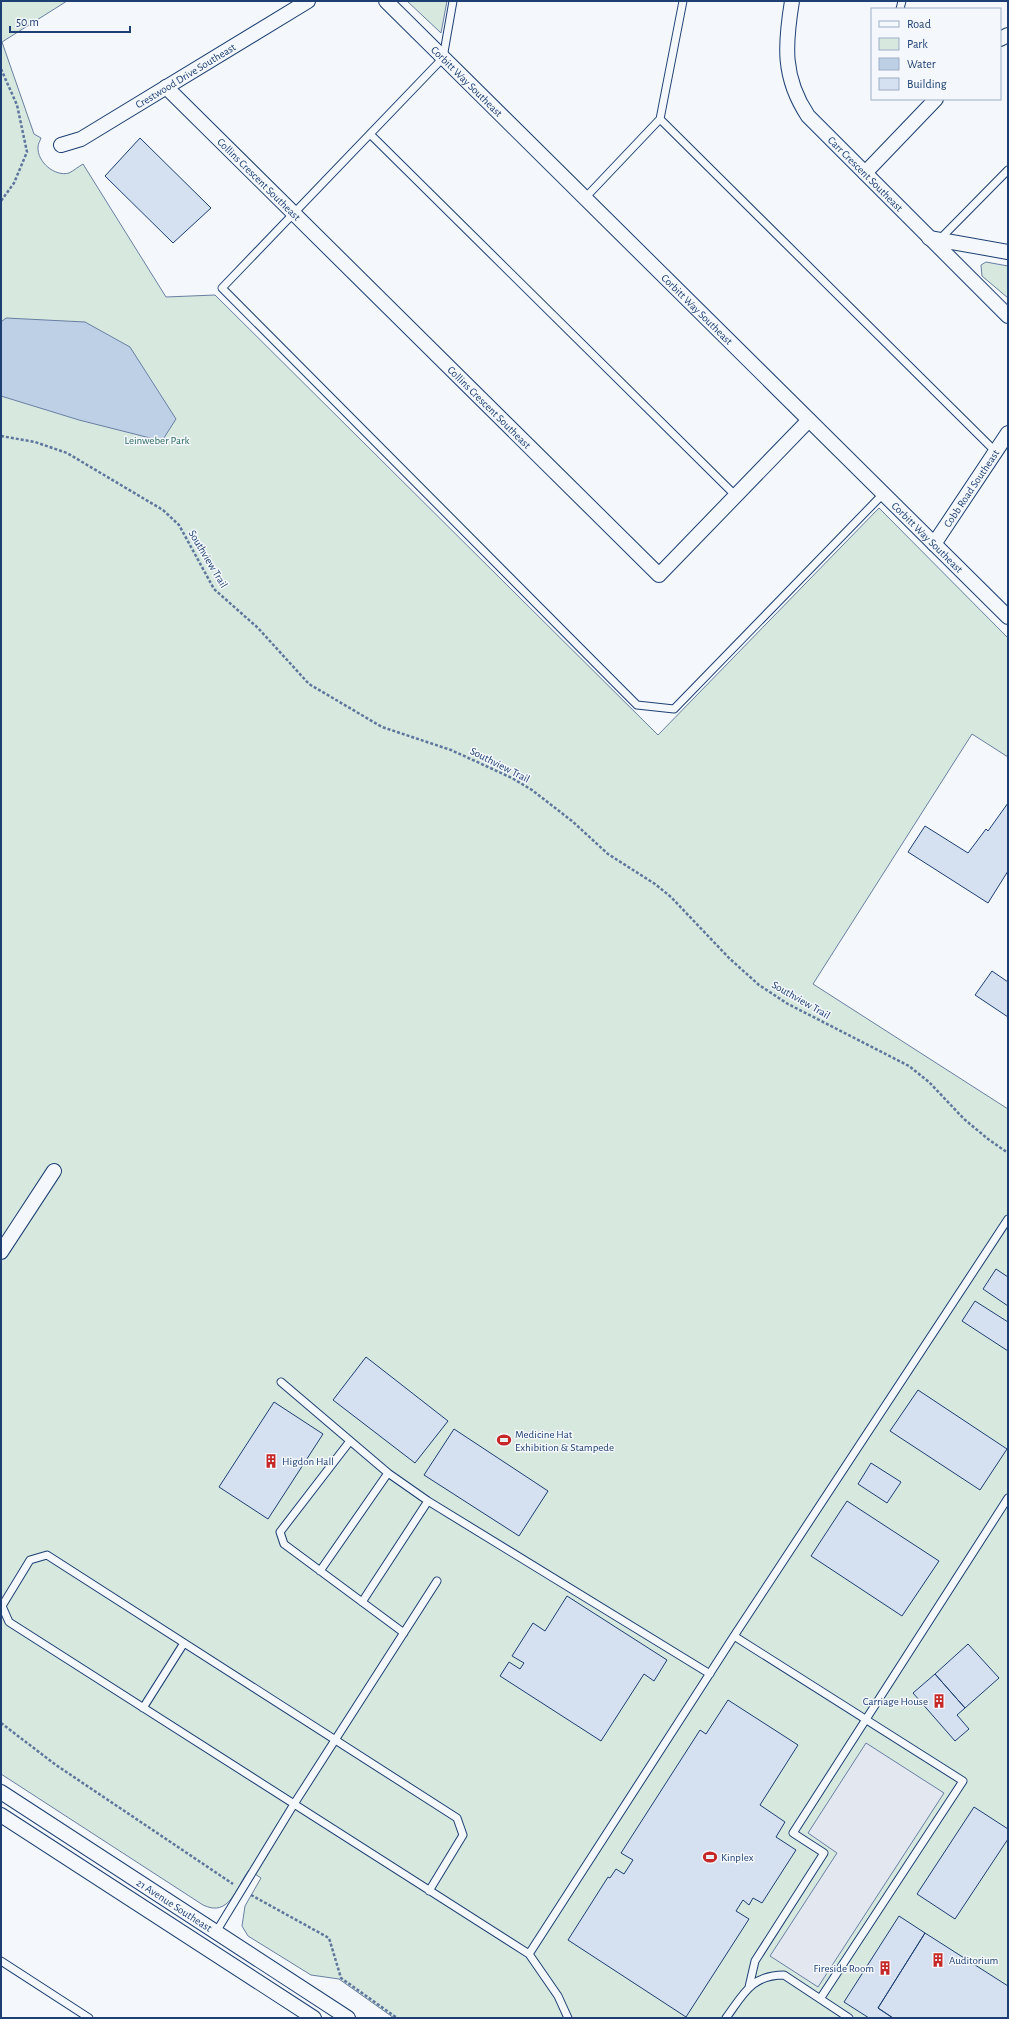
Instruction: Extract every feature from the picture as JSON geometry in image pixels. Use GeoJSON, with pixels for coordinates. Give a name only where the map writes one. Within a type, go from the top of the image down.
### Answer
{"type":"FeatureCollection","features":[{"type":"Feature","properties":{"kind":"street","name":"Crestwood Drive Southeast"},"geometry":{"type":"LineString","coordinates":[[61,145],[81,139],[308,1]]}},
{"type":"Feature","properties":{"kind":"street","name":"Corbitt Way Southeast"},"geometry":{"type":"LineString","coordinates":[[386,1],[1008,617]]}},
{"type":"Feature","properties":{"kind":"street","name":"Carr Crescent Southeast"},"geometry":{"type":"LineString","coordinates":[[792,1],[787,30],[786,58],[790,81],[798,101],[808,116],[934,239],[1008,316]]}},
{"type":"Feature","properties":{"kind":"street","name":"Collins Crescent Southeast"},"geometry":{"type":"LineString","coordinates":[[166,87],[659,575],[810,420]]}},
{"type":"Feature","properties":{"kind":"street"},"geometry":{"type":"LineString","coordinates":[[865,173],[932,100]]}},
{"type":"Feature","properties":{"kind":"street"},"geometry":{"type":"LineString","coordinates":[[934,239],[1008,252]]}},
{"type":"Feature","properties":{"kind":"street","name":"Cobb Road Southeast"},"geometry":{"type":"LineString","coordinates":[[934,544],[1008,433]]}},
{"type":"Feature","properties":{"kind":"street"},"geometry":{"type":"LineString","coordinates":[[1,1252],[54,1171]]}},
{"type":"Feature","properties":{"kind":"street","name":"21 Avenue Southeast"},"geometry":{"type":"LineString","coordinates":[[1,1792],[348,2018]]}},
{"type":"Feature","properties":{"kind":"street","name":"21 Avenue Southeast"},"geometry":{"type":"LineString","coordinates":[[1,1815],[314,2018]]}},
{"type":"Feature","properties":{"kind":"lane"},"geometry":{"type":"LineString","coordinates":[[454,1],[443,58],[222,288],[637,705],[674,709],[883,494]]}},
{"type":"Feature","properties":{"kind":"lane"},"geometry":{"type":"LineString","coordinates":[[585,198],[660,119],[683,1]]}},
{"type":"Feature","properties":{"kind":"lane"},"geometry":{"type":"LineString","coordinates":[[660,119],[996,452]]}},
{"type":"Feature","properties":{"kind":"lane"},"geometry":{"type":"LineString","coordinates":[[370,134],[736,496]]}},
{"type":"Feature","properties":{"kind":"lane"},"geometry":{"type":"LineString","coordinates":[[934,239],[1008,170]]}},
{"type":"Feature","properties":{"kind":"lane"},"geometry":{"type":"LineString","coordinates":[[529,1954],[734,1636],[1008,1219]]}},
{"type":"Feature","properties":{"kind":"lane"},"geometry":{"type":"LineString","coordinates":[[280,1382],[388,1473],[428,1501],[710,1674]]}},
{"type":"Feature","properties":{"kind":"lane"},"geometry":{"type":"LineString","coordinates":[[350,1441],[280,1532],[284,1544],[404,1633]]}},
{"type":"Feature","properties":{"kind":"lane"},"geometry":{"type":"LineString","coordinates":[[320,1571],[388,1473]]}},
{"type":"Feature","properties":{"kind":"lane"},"geometry":{"type":"LineString","coordinates":[[749,1987],[755,1961],[824,1853],[793,1833],[1008,1498]]}},
{"type":"Feature","properties":{"kind":"lane"},"geometry":{"type":"LineString","coordinates":[[362,1602],[428,1501]]}},
{"type":"Feature","properties":{"kind":"lane"},"geometry":{"type":"LineString","coordinates":[[429,1891],[463,1835],[456,1818],[47,1555],[30,1560],[2,1606],[9,1622],[429,1891],[529,1954],[558,1996],[568,2018]]}},
{"type":"Feature","properties":{"kind":"lane"},"geometry":{"type":"LineString","coordinates":[[216,1932],[294,1804],[437,1582]]}},
{"type":"Feature","properties":{"kind":"lane"},"geometry":{"type":"LineString","coordinates":[[734,1636],[963,1781],[820,1999]]}},
{"type":"Feature","properties":{"kind":"lane"},"geometry":{"type":"LineString","coordinates":[[143,1708],[184,1643]]}},
{"type":"Feature","properties":{"kind":"lane"},"geometry":{"type":"LineString","coordinates":[[1,1961],[89,2018]]}},
{"type":"Feature","properties":{"kind":"lane"},"geometry":{"type":"LineString","coordinates":[[726,2018],[749,1987],[761,1978],[784,1975],[849,2018]]}},
{"type":"Feature","properties":{"kind":"path"},"geometry":{"type":"LineString","coordinates":[[1,69],[17,105],[27,152],[14,183],[1,202]]}},
{"type":"Feature","properties":{"kind":"path","name":"Southview Trail"},"geometry":{"type":"LineString","coordinates":[[1,436],[35,442],[67,453],[163,510],[179,525],[214,590],[258,628],[309,684],[382,727],[451,750],[512,778],[532,790],[572,820],[608,854],[655,884],[671,897],[730,958],[759,985],[788,1004],[909,1066],[929,1082],[964,1119],[988,1140],[1008,1153]]}},
{"type":"Feature","properties":{"kind":"path"},"geometry":{"type":"LineString","coordinates":[[1,1724],[56,1765],[242,1890],[329,1938],[342,1978],[397,2018]]}},
{"type":"Feature","properties":{"kind":"green space","name":"Medicine Hat Exhibition & Stampede"},"geometry":{"type":"Polygon","coordinates":[[[1,1],[67,1],[2,42],[34,134],[41,138],[38,146],[38,153],[44,163],[58,173],[64,174],[69,173],[83,164],[166,297],[215,295],[658,735],[879,508],[1008,638],[1008,757],[972,734],[813,984],[1008,1109],[1008,2018],[394,2018],[339,1979],[311,1975],[248,1936],[242,1926],[245,1906],[261,1878],[249,1870],[236,1892],[226,1904],[220,1907],[212,1908],[203,1905],[1,1774],[1,1]]]}},
{"type":"Feature","properties":{"kind":"green space"},"geometry":{"type":"Polygon","coordinates":[[[407,1],[447,1],[441,33],[407,1]]]}},
{"type":"Feature","properties":{"kind":"green space"},"geometry":{"type":"Polygon","coordinates":[[[986,262],[1008,266],[1008,298],[982,276],[981,265],[986,262]]]}},
{"type":"Feature","properties":{"kind":"shaded area"},"geometry":{"type":"Polygon","coordinates":[[[866,1743],[944,1793],[818,1987],[770,1956],[837,1853],[808,1833],[866,1743]]]}},
{"type":"Feature","properties":{"kind":"water"},"geometry":{"type":"Polygon","coordinates":[[[6,318],[85,322],[130,347],[176,419],[162,441],[79,420],[1,396],[1,322],[6,318]]]}},
{"type":"Feature","properties":{"kind":"building"},"geometry":{"type":"Polygon","coordinates":[[[140,138],[211,208],[173,243],[105,176],[140,138]]]}},
{"type":"Feature","properties":{"kind":"building"},"geometry":{"type":"Polygon","coordinates":[[[1008,803],[1008,871],[988,903],[908,852],[925,826],[968,853],[986,829],[988,831],[1008,803]]]}},
{"type":"Feature","properties":{"kind":"building"},"geometry":{"type":"Polygon","coordinates":[[[992,971],[1008,982],[1008,1017],[975,995],[992,971]]]}},
{"type":"Feature","properties":{"kind":"building"},"geometry":{"type":"Polygon","coordinates":[[[996,1269],[1008,1277],[1008,1306],[983,1289],[996,1269]]]}},
{"type":"Feature","properties":{"kind":"building"},"geometry":{"type":"Polygon","coordinates":[[[975,1301],[1008,1322],[1008,1351],[962,1321],[975,1301]]]}},
{"type":"Feature","properties":{"kind":"building"},"geometry":{"type":"Polygon","coordinates":[[[366,1357],[448,1421],[415,1463],[333,1400],[366,1357]]]}},
{"type":"Feature","properties":{"kind":"building"},"geometry":{"type":"Polygon","coordinates":[[[918,1390],[1007,1449],[980,1490],[890,1431],[918,1390]]]}},
{"type":"Feature","properties":{"kind":"building","name":"Higdon Hall"},"geometry":{"type":"Polygon","coordinates":[[[274,1402],[323,1434],[268,1519],[219,1487],[274,1402]]]}},
{"type":"Feature","properties":{"kind":"building"},"geometry":{"type":"Polygon","coordinates":[[[454,1429],[548,1491],[519,1536],[424,1475],[454,1429]]]}},
{"type":"Feature","properties":{"kind":"building"},"geometry":{"type":"Polygon","coordinates":[[[871,1463],[901,1482],[887,1503],[858,1484],[871,1463]]]}},
{"type":"Feature","properties":{"kind":"building"},"geometry":{"type":"Polygon","coordinates":[[[847,1501],[939,1561],[902,1616],[811,1556],[847,1501]]]}},
{"type":"Feature","properties":{"kind":"building"},"geometry":{"type":"Polygon","coordinates":[[[567,1596],[667,1660],[654,1681],[644,1674],[601,1741],[500,1676],[509,1662],[520,1669],[524,1663],[512,1656],[533,1623],[545,1631],[567,1596]]]}},
{"type":"Feature","properties":{"kind":"building"},"geometry":{"type":"Polygon","coordinates":[[[968,1644],[999,1678],[965,1708],[935,1674],[968,1644]]]}},
{"type":"Feature","properties":{"kind":"building","name":"Carriage House"},"geometry":{"type":"Polygon","coordinates":[[[935,1674],[965,1708],[957,1715],[969,1729],[955,1741],[913,1693],[935,1674]]]}},
{"type":"Feature","properties":{"kind":"building","name":"Kinplex"},"geometry":{"type":"Polygon","coordinates":[[[728,1700],[798,1745],[760,1805],[785,1822],[776,1837],[796,1850],[762,1903],[753,1898],[749,1905],[743,1900],[736,1911],[749,1919],[686,2017],[568,1940],[608,1877],[610,1878],[616,1869],[624,1874],[633,1860],[621,1853],[700,1730],[706,1734],[728,1700]]]}},
{"type":"Feature","properties":{"kind":"building"},"geometry":{"type":"Polygon","coordinates":[[[974,1807],[1008,1829],[1008,1839],[955,1919],[917,1894],[974,1807]]]}},
{"type":"Feature","properties":{"kind":"building","name":"Fireside Room"},"geometry":{"type":"Polygon","coordinates":[[[899,1916],[925,1933],[878,2008],[893,2018],[869,2018],[844,2002],[899,1916]]]}},
{"type":"Feature","properties":{"kind":"building","name":"Auditorium"},"geometry":{"type":"Polygon","coordinates":[[[925,1933],[1008,1986],[1008,2018],[893,2018],[878,2008],[925,1933]]]}},
{"type":"Feature","properties":{"kind":"place","name":"Medicine Hat Exhibition & Stampede"},"geometry":{"type":"Point","coordinates":[504,1440]}},
{"type":"Feature","properties":{"kind":"place","name":"Higdon Hall"},"geometry":{"type":"Point","coordinates":[271,1461]}},
{"type":"Feature","properties":{"kind":"place","name":"Carriage House"},"geometry":{"type":"Point","coordinates":[939,1701]}},
{"type":"Feature","properties":{"kind":"place","name":"Kinplex"},"geometry":{"type":"Point","coordinates":[710,1857]}},
{"type":"Feature","properties":{"kind":"place","name":"Auditorium"},"geometry":{"type":"Point","coordinates":[938,1960]}},
{"type":"Feature","properties":{"kind":"place","name":"Fireside Room"},"geometry":{"type":"Point","coordinates":[885,1968]}},
{"type":"Feature","properties":{"kind":"park label","name":"Leinweber Park"},"geometry":{"type":"Point","coordinates":[157,440]}}]}
